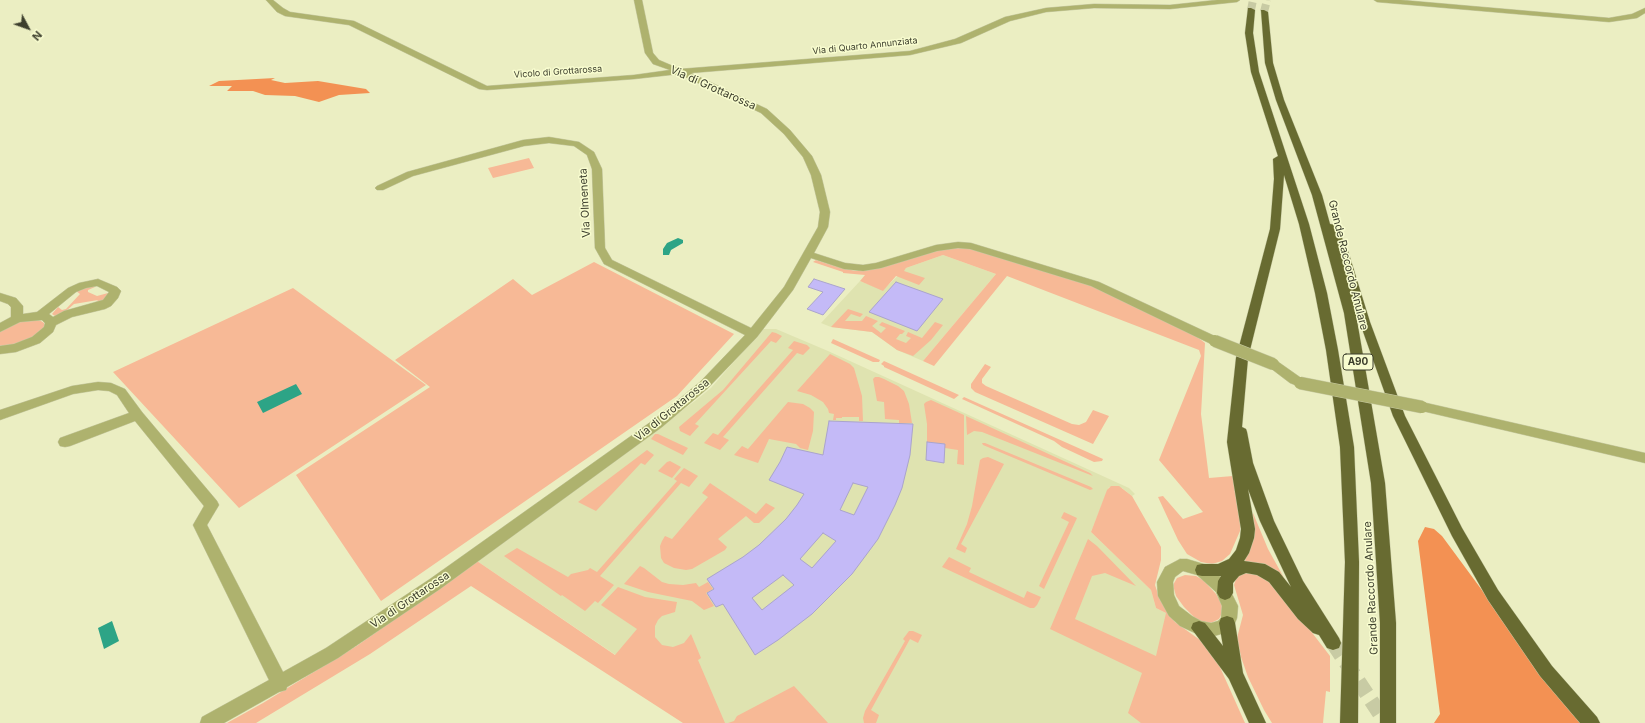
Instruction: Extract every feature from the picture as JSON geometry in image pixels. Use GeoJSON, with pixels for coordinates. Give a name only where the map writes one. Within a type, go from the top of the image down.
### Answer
{"type":"FeatureCollection","features":[{"type":"Feature","properties":{"kind":"highway","name":"Grande Raccordo Anulare"},"geometry":{"type":"LineString","coordinates":[[1251,10],[1249,33],[1255,72],[1304,224],[1321,293],[1332,350],[1347,447],[1352,562],[1349,723]]}},
{"type":"Feature","properties":{"kind":"highway","name":"Grande Raccordo Anulare"},"geometry":{"type":"LineString","coordinates":[[1264,12],[1269,63],[1280,100],[1317,195],[1350,313],[1378,483],[1388,623],[1388,723]]}},
{"type":"Feature","properties":{"kind":"highway"},"geometry":{"type":"LineString","coordinates":[[1202,570],[1220,570],[1229,566],[1242,553],[1247,538],[1248,529],[1234,442],[1242,358],[1275,229],[1280,179],[1276,138]]}},
{"type":"Feature","properties":{"kind":"highway"},"geometry":{"type":"LineString","coordinates":[[1317,195],[1343,251],[1364,322],[1399,416],[1454,526],[1493,595],[1546,670],[1591,723]]}},
{"type":"Feature","properties":{"kind":"highway"},"geometry":{"type":"LineString","coordinates":[[1225,593],[1226,581],[1234,571],[1246,567],[1265,571],[1274,577],[1304,614],[1331,640],[1298,586],[1267,521],[1246,463],[1238,407]]}},
{"type":"Feature","properties":{"kind":"highway"},"geometry":{"type":"LineString","coordinates":[[1227,623],[1236,674],[1258,723]]}},
{"type":"Feature","properties":{"kind":"highway"},"geometry":{"type":"LineString","coordinates":[[1199,628],[1236,674]]}},
{"type":"Feature","properties":{"kind":"street","name":"Vicolo di Grottarossa"},"geometry":{"type":"LineString","coordinates":[[269,0],[280,10],[288,14],[351,22],[486,88],[634,77],[680,71]]}},
{"type":"Feature","properties":{"kind":"street","name":"Via di Grottarossa"},"geometry":{"type":"LineString","coordinates":[[208,723],[280,684],[332,653],[435,584],[657,424],[704,385],[753,334],[789,288],[823,227],[825,212],[816,175],[807,156],[787,132],[764,111],[741,98],[680,71],[660,64],[652,58],[649,53],[638,0]]}},
{"type":"Feature","properties":{"kind":"street"},"geometry":{"type":"LineString","coordinates":[[1142,0],[1149,6]]}},
{"type":"Feature","properties":{"kind":"street","name":"Via di Quarto Annunziata"},"geometry":{"type":"LineString","coordinates":[[680,71],[910,53],[958,41],[1000,22],[1032,13],[1082,7],[1170,7],[1237,0]]}},
{"type":"Feature","properties":{"kind":"street"},"geometry":{"type":"LineString","coordinates":[[1377,0],[1609,20],[1634,16],[1645,10]]}},
{"type":"Feature","properties":{"kind":"street","name":"Via Olmeneta"},"geometry":{"type":"LineString","coordinates":[[380,188],[410,174],[530,141],[558,140],[581,146],[591,154],[596,169],[600,248],[608,262],[753,334]]}},
{"type":"Feature","properties":{"kind":"street"},"geometry":{"type":"LineString","coordinates":[[808,254],[844,266],[863,268],[884,264],[936,248],[958,245],[971,246],[1094,284],[1215,341],[1273,364],[1300,383],[1422,407],[1645,458]]}},
{"type":"Feature","properties":{"kind":"street"},"geometry":{"type":"LineString","coordinates":[[40,316],[72,290],[83,285],[98,282],[115,291],[114,295],[107,303],[101,306],[68,314],[50,323]]}},
{"type":"Feature","properties":{"kind":"street"},"geometry":{"type":"LineString","coordinates":[[0,297],[12,301],[17,306],[17,319]]}},
{"type":"Feature","properties":{"kind":"street"},"geometry":{"type":"LineString","coordinates":[[0,328],[17,319],[27,316],[40,316],[49,319],[50,323],[49,329],[44,334],[27,345],[0,354]]}},
{"type":"Feature","properties":{"kind":"street"},"geometry":{"type":"LineString","coordinates":[[0,350],[16,348]]}},
{"type":"Feature","properties":{"kind":"street"},"geometry":{"type":"LineString","coordinates":[[0,415],[72,390],[98,386],[111,387],[121,392],[137,415],[212,505],[200,525],[280,684]]}},
{"type":"Feature","properties":{"kind":"street"},"geometry":{"type":"LineString","coordinates":[[65,442],[137,415]]}},
{"type":"Feature","properties":{"kind":"street"},"geometry":{"type":"LineString","coordinates":[[1180,565],[1187,565],[1202,570],[1216,581],[1225,593],[1230,606],[1227,623],[1217,629],[1199,628],[1186,621],[1174,611],[1167,600],[1164,588],[1167,577],[1174,568],[1180,565]]}},
{"type":"Feature","properties":{"kind":"shaded area"},"geometry":{"type":"Polygon","coordinates":[[[275,78],[271,80],[285,83],[318,81],[366,89],[370,93],[339,95],[319,102],[295,96],[265,95],[253,91],[227,91],[232,86],[209,86],[219,81],[275,78]]]}},
{"type":"Feature","properties":{"kind":"shaded area"},"geometry":{"type":"Polygon","coordinates":[[[529,158],[534,168],[493,178],[488,168],[529,158]]]}},
{"type":"Feature","properties":{"kind":"shaded area"},"geometry":{"type":"Polygon","coordinates":[[[952,247],[975,248],[1095,287],[1192,333],[1205,343],[1201,414],[1209,478],[1233,476],[1240,515],[1240,531],[1230,554],[1222,561],[1212,564],[1201,562],[1187,554],[1178,540],[1158,497],[1163,496],[1183,519],[1203,512],[1159,460],[1201,356],[1199,350],[1007,276],[934,366],[923,361],[996,274],[943,255],[906,268],[904,271],[925,278],[919,285],[896,276],[883,291],[860,281],[865,275],[843,273],[813,262],[816,260],[856,271],[869,270],[930,251],[952,247]]]}},
{"type":"Feature","properties":{"kind":"shaded area"},"geometry":{"type":"Polygon","coordinates":[[[943,255],[996,274],[923,361],[897,350],[872,332],[831,327],[821,323],[860,281],[883,290],[906,268],[943,255]]]}},
{"type":"Feature","properties":{"kind":"shaded area"},"geometry":{"type":"Polygon","coordinates":[[[594,262],[734,334],[677,396],[381,601],[296,475],[430,387],[395,360],[513,279],[532,295],[594,262]]]}},
{"type":"Feature","properties":{"kind":"shaded area"},"geometry":{"type":"Polygon","coordinates":[[[91,286],[95,287],[88,290],[88,292],[97,296],[108,293],[108,295],[104,300],[94,304],[98,300],[74,304],[66,311],[55,316],[52,314],[58,307],[62,310],[66,309],[80,294],[76,291],[91,286]]]}},
{"type":"Feature","properties":{"kind":"shaded area"},"geometry":{"type":"Polygon","coordinates":[[[293,288],[426,385],[239,508],[113,372],[293,288]]]}},
{"type":"Feature","properties":{"kind":"shaded area"},"geometry":{"type":"Polygon","coordinates":[[[848,309],[863,314],[860,317],[851,314],[845,321],[862,321],[866,316],[878,321],[872,326],[881,333],[886,328],[879,325],[882,322],[905,331],[896,339],[906,343],[911,338],[906,336],[908,332],[922,338],[935,322],[943,325],[931,340],[913,356],[897,350],[872,332],[831,327],[848,309]]]}},
{"type":"Feature","properties":{"kind":"shaded area"},"geometry":{"type":"Polygon","coordinates":[[[36,319],[44,323],[44,327],[29,341],[6,347],[0,346],[0,332],[21,321],[36,319]]]}},
{"type":"Feature","properties":{"kind":"shaded area"},"geometry":{"type":"Polygon","coordinates":[[[762,329],[776,329],[828,351],[1129,488],[1135,494],[1132,496],[1122,488],[1109,487],[1091,532],[1151,590],[1156,608],[1166,613],[1224,723],[716,723],[477,561],[711,388],[762,329]]]}},
{"type":"Feature","properties":{"kind":"shaded area"},"geometry":{"type":"Polygon","coordinates":[[[772,332],[782,336],[776,343],[771,341],[695,424],[699,426],[690,436],[680,431],[679,427],[723,390],[772,332]]]}},
{"type":"Feature","properties":{"kind":"shaded area"},"geometry":{"type":"Polygon","coordinates":[[[833,339],[880,360],[879,362],[873,362],[831,343],[833,339]]]}},
{"type":"Feature","properties":{"kind":"shaded area"},"geometry":{"type":"Polygon","coordinates":[[[794,341],[807,345],[810,348],[803,355],[797,353],[723,437],[729,440],[720,450],[704,443],[713,433],[718,435],[793,350],[788,348],[794,341]]]}},
{"type":"Feature","properties":{"kind":"shaded area"},"geometry":{"type":"Polygon","coordinates":[[[830,354],[850,364],[854,368],[862,396],[863,421],[859,421],[859,417],[842,417],[833,420],[834,414],[829,413],[823,402],[811,395],[797,391],[830,354]]]}},
{"type":"Feature","properties":{"kind":"shaded area"},"geometry":{"type":"Polygon","coordinates":[[[884,361],[959,395],[954,399],[884,367],[881,364],[884,361]]]}},
{"type":"Feature","properties":{"kind":"shaded area"},"geometry":{"type":"Polygon","coordinates":[[[985,364],[991,367],[982,379],[982,383],[986,386],[1072,424],[1079,425],[1086,422],[1093,410],[1109,416],[1093,444],[975,392],[971,388],[971,384],[985,364]]]}},
{"type":"Feature","properties":{"kind":"shaded area"},"geometry":{"type":"Polygon","coordinates":[[[875,377],[884,379],[898,386],[904,391],[909,404],[912,423],[899,423],[899,420],[885,419],[884,402],[877,401],[873,379],[875,377]]]}},
{"type":"Feature","properties":{"kind":"shaded area"},"geometry":{"type":"Polygon","coordinates":[[[964,397],[1103,459],[1102,461],[1094,462],[1062,447],[1054,441],[962,399],[964,397]]]}},
{"type":"Feature","properties":{"kind":"shaded area"},"geometry":{"type":"Polygon","coordinates":[[[931,400],[964,415],[964,465],[957,464],[958,450],[945,448],[945,444],[927,442],[927,424],[924,404],[931,400]]]}},
{"type":"Feature","properties":{"kind":"shaded area"},"geometry":{"type":"Polygon","coordinates":[[[788,402],[803,404],[814,412],[813,431],[808,450],[800,448],[796,444],[769,439],[758,463],[734,455],[742,446],[748,449],[788,402]]]}},
{"type":"Feature","properties":{"kind":"shaded area"},"geometry":{"type":"Polygon","coordinates":[[[966,416],[1090,473],[1093,476],[982,432],[974,431],[967,435],[966,416]]]}},
{"type":"Feature","properties":{"kind":"shaded area"},"geometry":{"type":"Polygon","coordinates":[[[655,434],[688,448],[683,455],[651,439],[655,434]]]}},
{"type":"Feature","properties":{"kind":"shaded area"},"geometry":{"type":"Polygon","coordinates":[[[982,443],[1093,489],[1090,490],[983,445],[982,443]]]}},
{"type":"Feature","properties":{"kind":"shaded area"},"geometry":{"type":"Polygon","coordinates":[[[647,450],[654,455],[645,465],[641,463],[596,511],[578,502],[647,450]]]}},
{"type":"Feature","properties":{"kind":"shaded area"},"geometry":{"type":"Polygon","coordinates":[[[988,457],[1004,464],[961,544],[967,548],[965,553],[956,549],[967,524],[972,506],[980,460],[988,457]]]}},
{"type":"Feature","properties":{"kind":"shaded area"},"geometry":{"type":"Polygon","coordinates":[[[670,461],[681,467],[672,478],[658,471],[670,461]]]}},
{"type":"Feature","properties":{"kind":"shaded area"},"geometry":{"type":"Polygon","coordinates":[[[684,468],[698,476],[689,487],[681,483],[600,576],[614,585],[598,603],[595,601],[585,611],[504,556],[517,548],[568,577],[571,574],[588,570],[590,568],[597,572],[677,481],[674,479],[684,468]]]}},
{"type":"Feature","properties":{"kind":"shaded area"},"geometry":{"type":"Polygon","coordinates":[[[710,483],[756,514],[766,503],[775,508],[759,523],[754,523],[746,516],[718,539],[727,547],[725,550],[692,569],[686,570],[674,568],[664,563],[661,558],[660,546],[662,541],[665,536],[672,539],[708,497],[702,493],[710,483]]]}},
{"type":"Feature","properties":{"kind":"shaded area"},"geometry":{"type":"Polygon","coordinates":[[[1111,486],[1119,486],[1132,496],[1161,547],[1161,560],[1155,585],[1160,600],[1175,622],[1200,640],[1219,665],[1245,723],[1141,723],[1128,713],[1142,673],[1050,629],[1088,539],[1097,546],[1136,586],[1105,573],[1092,576],[1075,619],[1156,656],[1166,613],[1156,608],[1151,590],[1091,532],[1107,490],[1111,486]]]}},
{"type":"Feature","properties":{"kind":"shaded area"},"geometry":{"type":"Polygon","coordinates":[[[1064,512],[1077,518],[1044,589],[1039,586],[1069,522],[1061,518],[1064,512]]]}},
{"type":"Feature","properties":{"kind":"shaded area"},"geometry":{"type":"Polygon","coordinates":[[[1253,513],[1268,549],[1288,585],[1265,564],[1246,562],[1245,560],[1251,546],[1254,531],[1253,513]]]}},
{"type":"Feature","properties":{"kind":"shaded area"},"geometry":{"type":"Polygon","coordinates":[[[1425,527],[1434,529],[1442,536],[1580,723],[1434,723],[1440,714],[1418,541],[1425,527]]]}},
{"type":"Feature","properties":{"kind":"shaded area"},"geometry":{"type":"Polygon","coordinates":[[[949,557],[971,568],[969,572],[1024,598],[1027,591],[1041,597],[1034,608],[1030,608],[942,567],[949,557]]]}},
{"type":"Feature","properties":{"kind":"shaded area"},"geometry":{"type":"Polygon","coordinates":[[[477,561],[615,655],[637,629],[601,605],[618,587],[645,597],[677,602],[675,612],[662,616],[658,620],[655,626],[655,637],[662,645],[673,647],[684,643],[691,634],[701,658],[698,660],[725,723],[683,723],[471,586],[370,654],[256,723],[227,723],[263,703],[358,645],[477,561]]]}},
{"type":"Feature","properties":{"kind":"shaded area"},"geometry":{"type":"Polygon","coordinates":[[[640,566],[662,582],[669,584],[683,585],[696,583],[699,587],[708,582],[713,589],[706,593],[714,606],[704,610],[692,601],[648,592],[624,584],[640,566]]]}},
{"type":"Feature","properties":{"kind":"shaded area"},"geometry":{"type":"Polygon","coordinates":[[[1246,570],[1258,572],[1276,586],[1330,656],[1330,692],[1326,691],[1323,723],[1272,723],[1264,710],[1248,677],[1241,657],[1237,638],[1243,615],[1234,585],[1236,579],[1246,570]]]}},
{"type":"Feature","properties":{"kind":"shaded area"},"geometry":{"type":"Polygon","coordinates":[[[1185,575],[1196,576],[1203,580],[1216,594],[1223,606],[1219,619],[1211,623],[1197,620],[1184,607],[1176,596],[1173,585],[1177,578],[1185,575]]]}},
{"type":"Feature","properties":{"kind":"shaded area"},"geometry":{"type":"Polygon","coordinates":[[[909,631],[922,635],[918,643],[910,639],[871,710],[879,715],[876,723],[864,723],[863,718],[865,711],[905,641],[903,639],[909,631]]]}},
{"type":"Feature","properties":{"kind":"shaded area"},"geometry":{"type":"Polygon","coordinates":[[[794,686],[828,723],[728,723],[734,721],[737,716],[794,686]]]}},
{"type":"Feature","properties":{"kind":"water"},"geometry":{"type":"Polygon","coordinates":[[[678,238],[683,240],[683,243],[671,250],[669,255],[663,255],[663,249],[667,243],[678,238]]]}},
{"type":"Feature","properties":{"kind":"water"},"geometry":{"type":"Polygon","coordinates":[[[296,384],[302,394],[263,413],[257,402],[296,384]]]}},
{"type":"Feature","properties":{"kind":"water"},"geometry":{"type":"Polygon","coordinates":[[[112,621],[119,641],[104,649],[98,628],[112,621]]]}},
{"type":"Feature","properties":{"kind":"building"},"geometry":{"type":"Polygon","coordinates":[[[814,279],[845,289],[823,315],[807,309],[823,292],[808,287],[814,279]]]}},
{"type":"Feature","properties":{"kind":"building"},"geometry":{"type":"Polygon","coordinates":[[[896,282],[943,299],[917,331],[869,312],[896,282]]]}},
{"type":"Feature","properties":{"kind":"building"},"geometry":{"type":"Polygon","coordinates":[[[829,421],[913,424],[910,455],[902,488],[878,539],[852,574],[812,614],[778,640],[755,655],[723,604],[716,607],[707,593],[714,589],[707,579],[743,557],[759,545],[786,519],[804,494],[769,480],[787,447],[823,455],[829,421]],[[853,483],[840,510],[854,515],[868,487],[853,483]],[[823,533],[800,559],[812,568],[836,541],[823,533]],[[783,575],[752,598],[762,610],[794,585],[783,575]]]}},
{"type":"Feature","properties":{"kind":"building"},"geometry":{"type":"Polygon","coordinates":[[[927,442],[945,444],[944,463],[926,460],[927,442]]]}},
{"type":"Feature","properties":{"kind":"tunnel"},"geometry":{"type":"LineString","coordinates":[[1251,10],[1253,0]]}},
{"type":"Feature","properties":{"kind":"tunnel"},"geometry":{"type":"LineString","coordinates":[[1264,12],[1267,0]]}},
{"type":"Feature","properties":{"kind":"tunnel"},"geometry":{"type":"LineString","coordinates":[[1333,643],[1386,723]]}}]}
